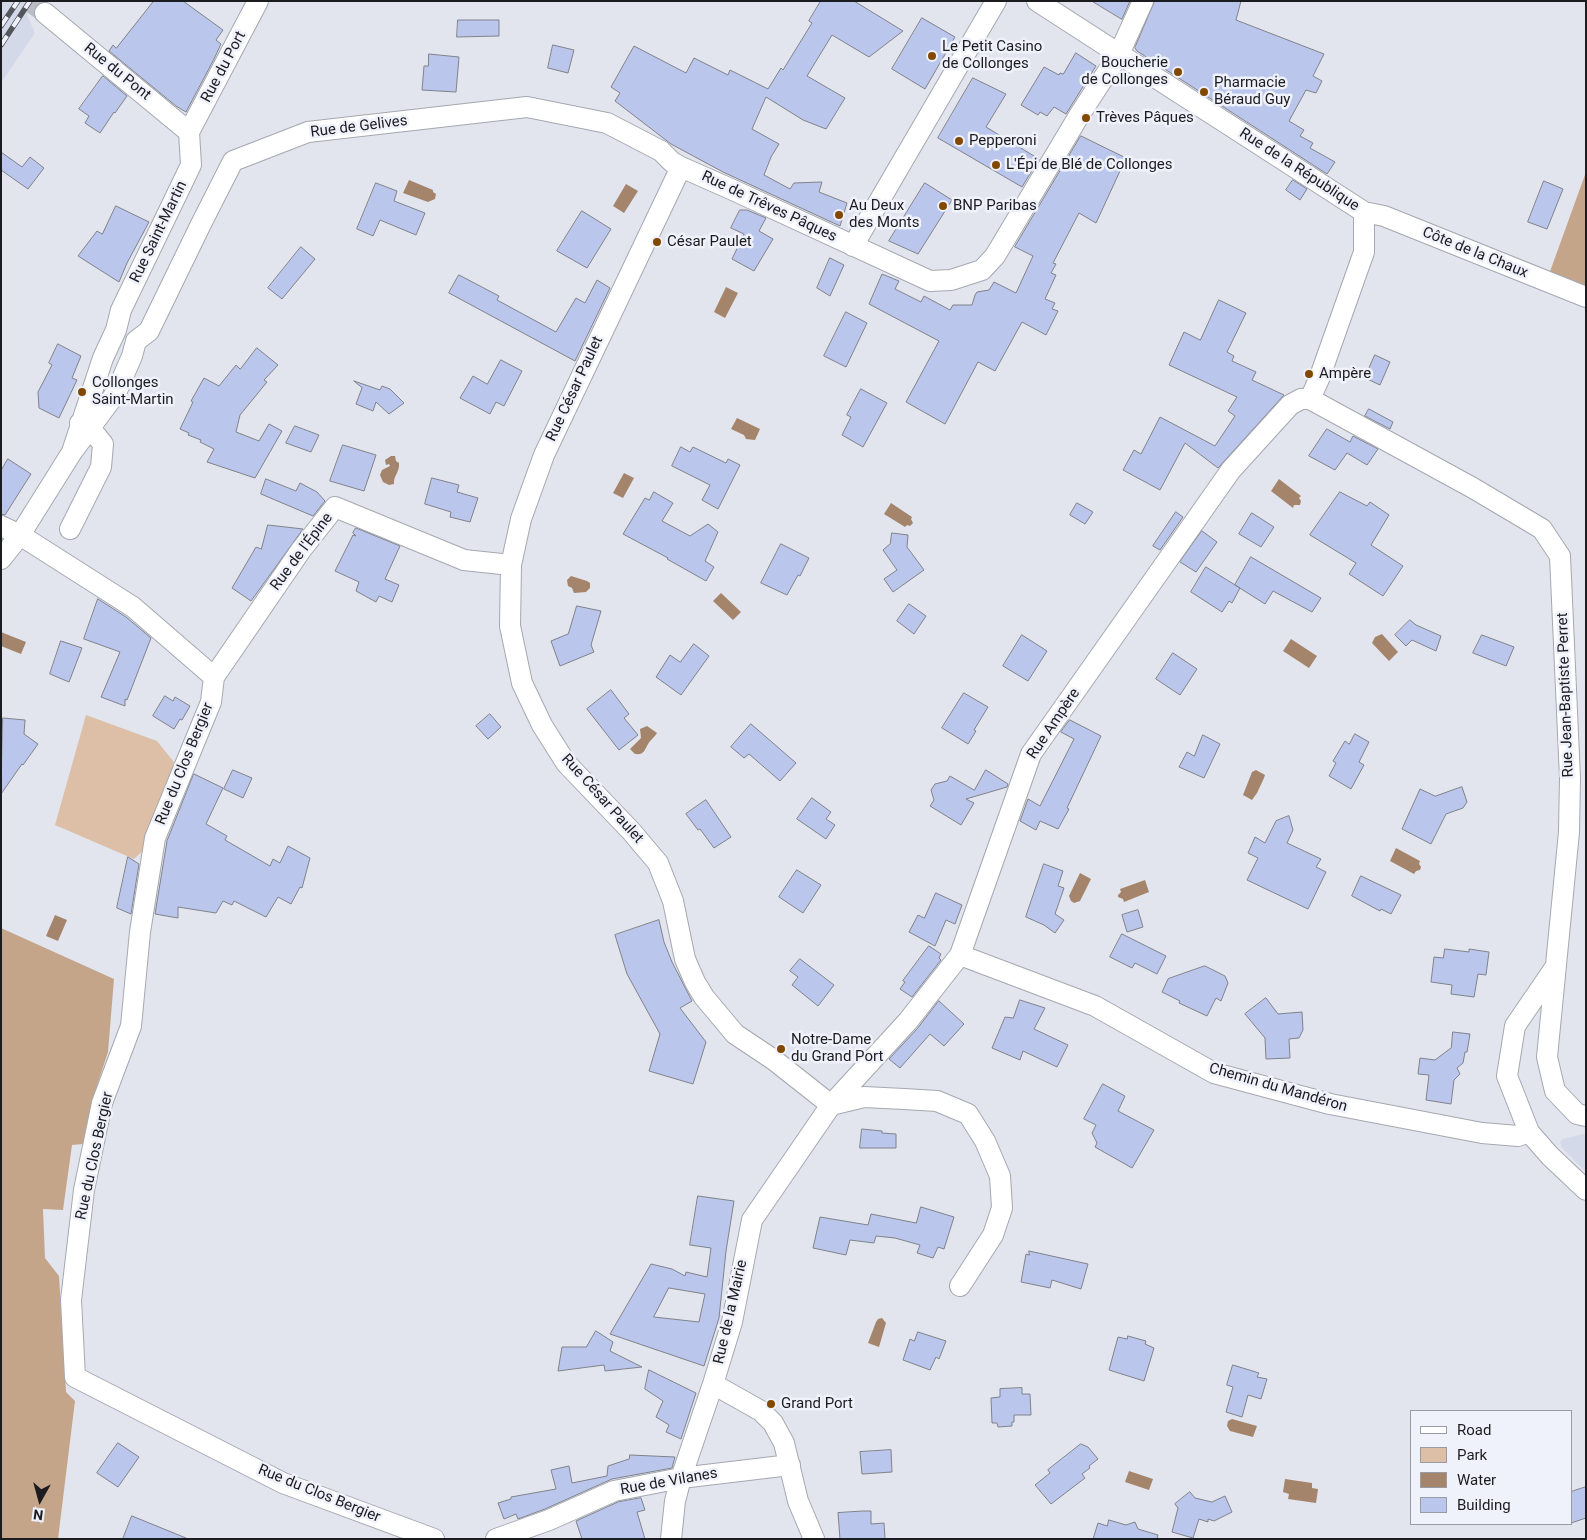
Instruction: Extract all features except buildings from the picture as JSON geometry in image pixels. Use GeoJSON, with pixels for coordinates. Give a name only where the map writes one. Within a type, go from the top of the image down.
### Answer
{"type":"FeatureCollection","features":[{"type":"Feature","properties":{"kind":"street","name":"Rue du Port"},"geometry":{"type":"LineString","coordinates":[[189,132],[258,1]]}},
{"type":"Feature","properties":{"kind":"street"},"geometry":{"type":"LineString","coordinates":[[853,246],[996,1]]}},
{"type":"Feature","properties":{"kind":"street","name":"Rue de la République"},"geometry":{"type":"LineString","coordinates":[[1037,1],[1364,212],[1364,252],[1319,379],[1310,399]]}},
{"type":"Feature","properties":{"kind":"street","name":"Rue de Trêves Pâques"},"geometry":{"type":"LineString","coordinates":[[681,167],[930,281],[952,280],[982,270],[995,256],[1118,54],[1143,1]]}},
{"type":"Feature","properties":{"kind":"street","name":"Rue du Pont"},"geometry":{"type":"LineString","coordinates":[[44,13],[189,132]]}},
{"type":"Feature","properties":{"kind":"street","name":"Rue de Gelives"},"geometry":{"type":"LineString","coordinates":[[136,341],[149,331],[200,224],[233,161],[308,132],[527,107],[607,123],[661,150],[672,162],[681,167]]}},
{"type":"Feature","properties":{"kind":"street","name":"Rue Saint-Martin"},"geometry":{"type":"LineString","coordinates":[[1,559],[20,535],[72,452],[85,426],[103,358],[116,330],[121,310],[191,165],[189,132]]}},
{"type":"Feature","properties":{"kind":"street","name":"Rue César Paulet"},"geometry":{"type":"LineString","coordinates":[[681,167],[544,455],[521,519],[511,565],[510,626],[522,683],[542,725],[566,763],[631,831],[658,864],[673,901],[685,959],[704,997],[735,1034],[774,1060],[831,1105]]}},
{"type":"Feature","properties":{"kind":"street","name":"Côte de la Chaux"},"geometry":{"type":"LineString","coordinates":[[1364,212],[1384,216],[1586,297]]}},
{"type":"Feature","properties":{"kind":"street"},"geometry":{"type":"LineString","coordinates":[[116,330],[125,338],[136,341]]}},
{"type":"Feature","properties":{"kind":"street","name":"Rue Saint-Martin"},"geometry":{"type":"LineString","coordinates":[[85,426],[116,394],[132,356],[136,341]]}},
{"type":"Feature","properties":{"kind":"street","name":"Rue Ampère"},"geometry":{"type":"LineString","coordinates":[[831,1105],[908,1021],[960,955],[1031,754],[1230,470],[1290,406],[1302,399],[1310,399]]}},
{"type":"Feature","properties":{"kind":"street","name":"Rue Jean-Baptiste Perret"},"geometry":{"type":"LineString","coordinates":[[1310,399],[1473,488],[1542,529],[1560,556],[1570,778],[1569,823],[1547,1057],[1555,1091],[1577,1114],[1586,1116]]}},
{"type":"Feature","properties":{"kind":"street"},"geometry":{"type":"LineString","coordinates":[[70,529],[101,467],[103,444],[85,426]]}},
{"type":"Feature","properties":{"kind":"street","name":"Rue de l'Épine"},"geometry":{"type":"LineString","coordinates":[[214,676],[301,550],[336,508],[464,560],[511,565]]}},
{"type":"Feature","properties":{"kind":"street"},"geometry":{"type":"LineString","coordinates":[[1,526],[20,535],[133,607],[214,676]]}},
{"type":"Feature","properties":{"kind":"street","name":"Rue du Clos Bergier"},"geometry":{"type":"LineString","coordinates":[[214,676],[211,702],[154,838],[140,932],[131,1026],[102,1104],[84,1190],[71,1300],[75,1377],[283,1483],[434,1539]]}},
{"type":"Feature","properties":{"kind":"street","name":"Chemin du Mandéron"},"geometry":{"type":"LineString","coordinates":[[960,955],[1096,1006],[1214,1073],[1330,1104],[1482,1133],[1518,1136],[1529,1132]]}},
{"type":"Feature","properties":{"kind":"street"},"geometry":{"type":"LineString","coordinates":[[1555,967],[1515,1026],[1507,1076],[1529,1132],[1550,1156],[1586,1190]]}},
{"type":"Feature","properties":{"kind":"street"},"geometry":{"type":"LineString","coordinates":[[831,1105],[864,1097],[938,1101],[968,1114],[985,1140],[1000,1176],[1002,1208],[993,1235],[960,1286]]}},
{"type":"Feature","properties":{"kind":"street","name":"Rue de la Mairie"},"geometry":{"type":"LineString","coordinates":[[671,1539],[675,1501],[681,1478],[732,1322],[752,1220],[831,1105]]}},
{"type":"Feature","properties":{"kind":"street"},"geometry":{"type":"LineString","coordinates":[[713,1384],[761,1410],[773,1423],[784,1442],[798,1501],[814,1539]]}},
{"type":"Feature","properties":{"kind":"street","name":"Rue de Vilanes"},"geometry":{"type":"LineString","coordinates":[[496,1539],[549,1520],[614,1491],[681,1478],[790,1465]]}},
{"type":"Feature","properties":{"kind":"shaded area"},"geometry":{"type":"Polygon","coordinates":[[[1,1],[36,1],[27,15],[35,33],[1,83],[1,1]]]}},
{"type":"Feature","properties":{"kind":"shaded area"},"geometry":{"type":"Polygon","coordinates":[[[1586,172],[1586,291],[1548,277],[1586,172]]]}},
{"type":"Feature","properties":{"kind":"shaded area"},"geometry":{"type":"Polygon","coordinates":[[[1,928],[114,979],[108,1052],[93,1098],[83,1144],[72,1145],[63,1210],[43,1209],[45,1258],[59,1276],[66,1392],[75,1401],[58,1539],[1,1539],[1,928]]]}},
{"type":"Feature","properties":{"kind":"shaded area"},"geometry":{"type":"Polygon","coordinates":[[[1586,1135],[1586,1172],[1562,1148],[1560,1142],[1563,1139],[1586,1135]]]}},
{"type":"Feature","properties":{"kind":"green space"},"geometry":{"type":"Polygon","coordinates":[[[86,715],[157,741],[177,766],[146,848],[134,859],[55,825],[86,715]]]}},
{"type":"Feature","properties":{"kind":"water"},"geometry":{"type":"Polygon","coordinates":[[[409,180],[433,190],[436,194],[435,199],[428,202],[403,193],[409,180]]]}},
{"type":"Feature","properties":{"kind":"water"},"geometry":{"type":"Polygon","coordinates":[[[626,184],[638,191],[624,213],[613,206],[626,184]]]}},
{"type":"Feature","properties":{"kind":"water"},"geometry":{"type":"Polygon","coordinates":[[[726,287],[738,293],[725,318],[714,312],[726,287]]]}},
{"type":"Feature","properties":{"kind":"water"},"geometry":{"type":"Polygon","coordinates":[[[737,418],[760,429],[755,440],[746,439],[744,435],[731,429],[737,418]]]}},
{"type":"Feature","properties":{"kind":"water"},"geometry":{"type":"Polygon","coordinates":[[[395,456],[399,466],[394,484],[389,485],[383,482],[380,475],[382,470],[390,466],[389,464],[386,465],[385,460],[395,456]]]}},
{"type":"Feature","properties":{"kind":"water"},"geometry":{"type":"Polygon","coordinates":[[[624,473],[634,478],[623,498],[613,493],[624,473]]]}},
{"type":"Feature","properties":{"kind":"water"},"geometry":{"type":"Polygon","coordinates":[[[1279,479],[1301,496],[1299,498],[1301,501],[1300,505],[1294,505],[1293,508],[1271,491],[1279,479]]]}},
{"type":"Feature","properties":{"kind":"water"},"geometry":{"type":"Polygon","coordinates":[[[891,503],[912,517],[913,523],[910,526],[907,525],[905,527],[884,514],[891,503]]]}},
{"type":"Feature","properties":{"kind":"water"},"geometry":{"type":"Polygon","coordinates":[[[571,576],[587,581],[590,583],[590,588],[586,592],[574,593],[572,588],[568,586],[567,580],[571,576]]]}},
{"type":"Feature","properties":{"kind":"water"},"geometry":{"type":"Polygon","coordinates":[[[721,593],[741,612],[733,620],[713,601],[721,593]]]}},
{"type":"Feature","properties":{"kind":"water"},"geometry":{"type":"Polygon","coordinates":[[[1,632],[26,642],[21,654],[1,646],[1,632]]]}},
{"type":"Feature","properties":{"kind":"water"},"geometry":{"type":"Polygon","coordinates":[[[1382,634],[1398,652],[1389,661],[1372,643],[1375,637],[1382,634]]]}},
{"type":"Feature","properties":{"kind":"water"},"geometry":{"type":"Polygon","coordinates":[[[1291,639],[1317,656],[1309,668],[1283,651],[1291,639]]]}},
{"type":"Feature","properties":{"kind":"water"},"geometry":{"type":"Polygon","coordinates":[[[647,726],[657,733],[643,752],[635,754],[630,749],[641,738],[640,729],[647,726]]]}},
{"type":"Feature","properties":{"kind":"water"},"geometry":{"type":"Polygon","coordinates":[[[1256,770],[1265,775],[1252,800],[1243,795],[1252,772],[1256,770]]]}},
{"type":"Feature","properties":{"kind":"water"},"geometry":{"type":"Polygon","coordinates":[[[1396,848],[1420,861],[1420,870],[1414,874],[1390,861],[1396,848]]]}},
{"type":"Feature","properties":{"kind":"water"},"geometry":{"type":"Polygon","coordinates":[[[1080,873],[1091,879],[1080,901],[1074,903],[1069,896],[1080,873]]]}},
{"type":"Feature","properties":{"kind":"water"},"geometry":{"type":"Polygon","coordinates":[[[1145,880],[1149,892],[1124,902],[1123,899],[1118,897],[1121,892],[1120,889],[1145,880]]]}},
{"type":"Feature","properties":{"kind":"water"},"geometry":{"type":"Polygon","coordinates":[[[55,915],[67,920],[58,941],[46,936],[55,915]]]}},
{"type":"Feature","properties":{"kind":"water"},"geometry":{"type":"Polygon","coordinates":[[[882,1318],[886,1323],[879,1347],[868,1343],[876,1322],[882,1318]]]}},
{"type":"Feature","properties":{"kind":"water"},"geometry":{"type":"Polygon","coordinates":[[[1232,1419],[1257,1426],[1253,1437],[1230,1431],[1227,1426],[1228,1421],[1232,1419]]]}},
{"type":"Feature","properties":{"kind":"water"},"geometry":{"type":"Polygon","coordinates":[[[1129,1471],[1153,1479],[1149,1490],[1125,1482],[1129,1471]]]}},
{"type":"Feature","properties":{"kind":"water"},"geometry":{"type":"Polygon","coordinates":[[[1285,1479],[1312,1483],[1312,1488],[1318,1489],[1316,1503],[1288,1499],[1289,1494],[1283,1492],[1285,1479]]]}},
{"type":"Feature","properties":{"kind":"tunnel"},"geometry":{"type":"LineString","coordinates":[[29,1],[45,13]]}},
{"type":"Feature","properties":{"kind":"railway"},"geometry":{"type":"LineString","coordinates":[[1,26],[18,1]]}},
{"type":"Feature","properties":{"kind":"railway"},"geometry":{"type":"LineString","coordinates":[[1,45],[30,1]]}},
{"type":"Feature","properties":{"kind":"place","name":"Le Petit Casino de Collonges"},"geometry":{"type":"Point","coordinates":[932,56]}},
{"type":"Feature","properties":{"kind":"place","name":"Boucherie de Collonges"},"geometry":{"type":"Point","coordinates":[1178,72]}},
{"type":"Feature","properties":{"kind":"place","name":"Pharmacie Béraud Guy"},"geometry":{"type":"Point","coordinates":[1204,92]}},
{"type":"Feature","properties":{"kind":"place","name":"Trèves Pâques"},"geometry":{"type":"Point","coordinates":[1086,118]}},
{"type":"Feature","properties":{"kind":"place","name":"Pepperoni"},"geometry":{"type":"Point","coordinates":[959,141]}},
{"type":"Feature","properties":{"kind":"place","name":"L'Épi de Blé de Collonges"},"geometry":{"type":"Point","coordinates":[996,165]}},
{"type":"Feature","properties":{"kind":"place","name":"BNP Paribas"},"geometry":{"type":"Point","coordinates":[943,206]}},
{"type":"Feature","properties":{"kind":"place","name":"Au Deux des Monts"},"geometry":{"type":"Point","coordinates":[839,215]}},
{"type":"Feature","properties":{"kind":"place","name":"César Paulet"},"geometry":{"type":"Point","coordinates":[657,242]}},
{"type":"Feature","properties":{"kind":"place","name":"Ampère"},"geometry":{"type":"Point","coordinates":[1309,374]}},
{"type":"Feature","properties":{"kind":"place","name":"Collonges Saint-Martin"},"geometry":{"type":"Point","coordinates":[82,392]}},
{"type":"Feature","properties":{"kind":"place","name":"Notre-Dame du Grand Port"},"geometry":{"type":"Point","coordinates":[781,1049]}},
{"type":"Feature","properties":{"kind":"place","name":"Grand Port"},"geometry":{"type":"Point","coordinates":[771,1404]}}]}
